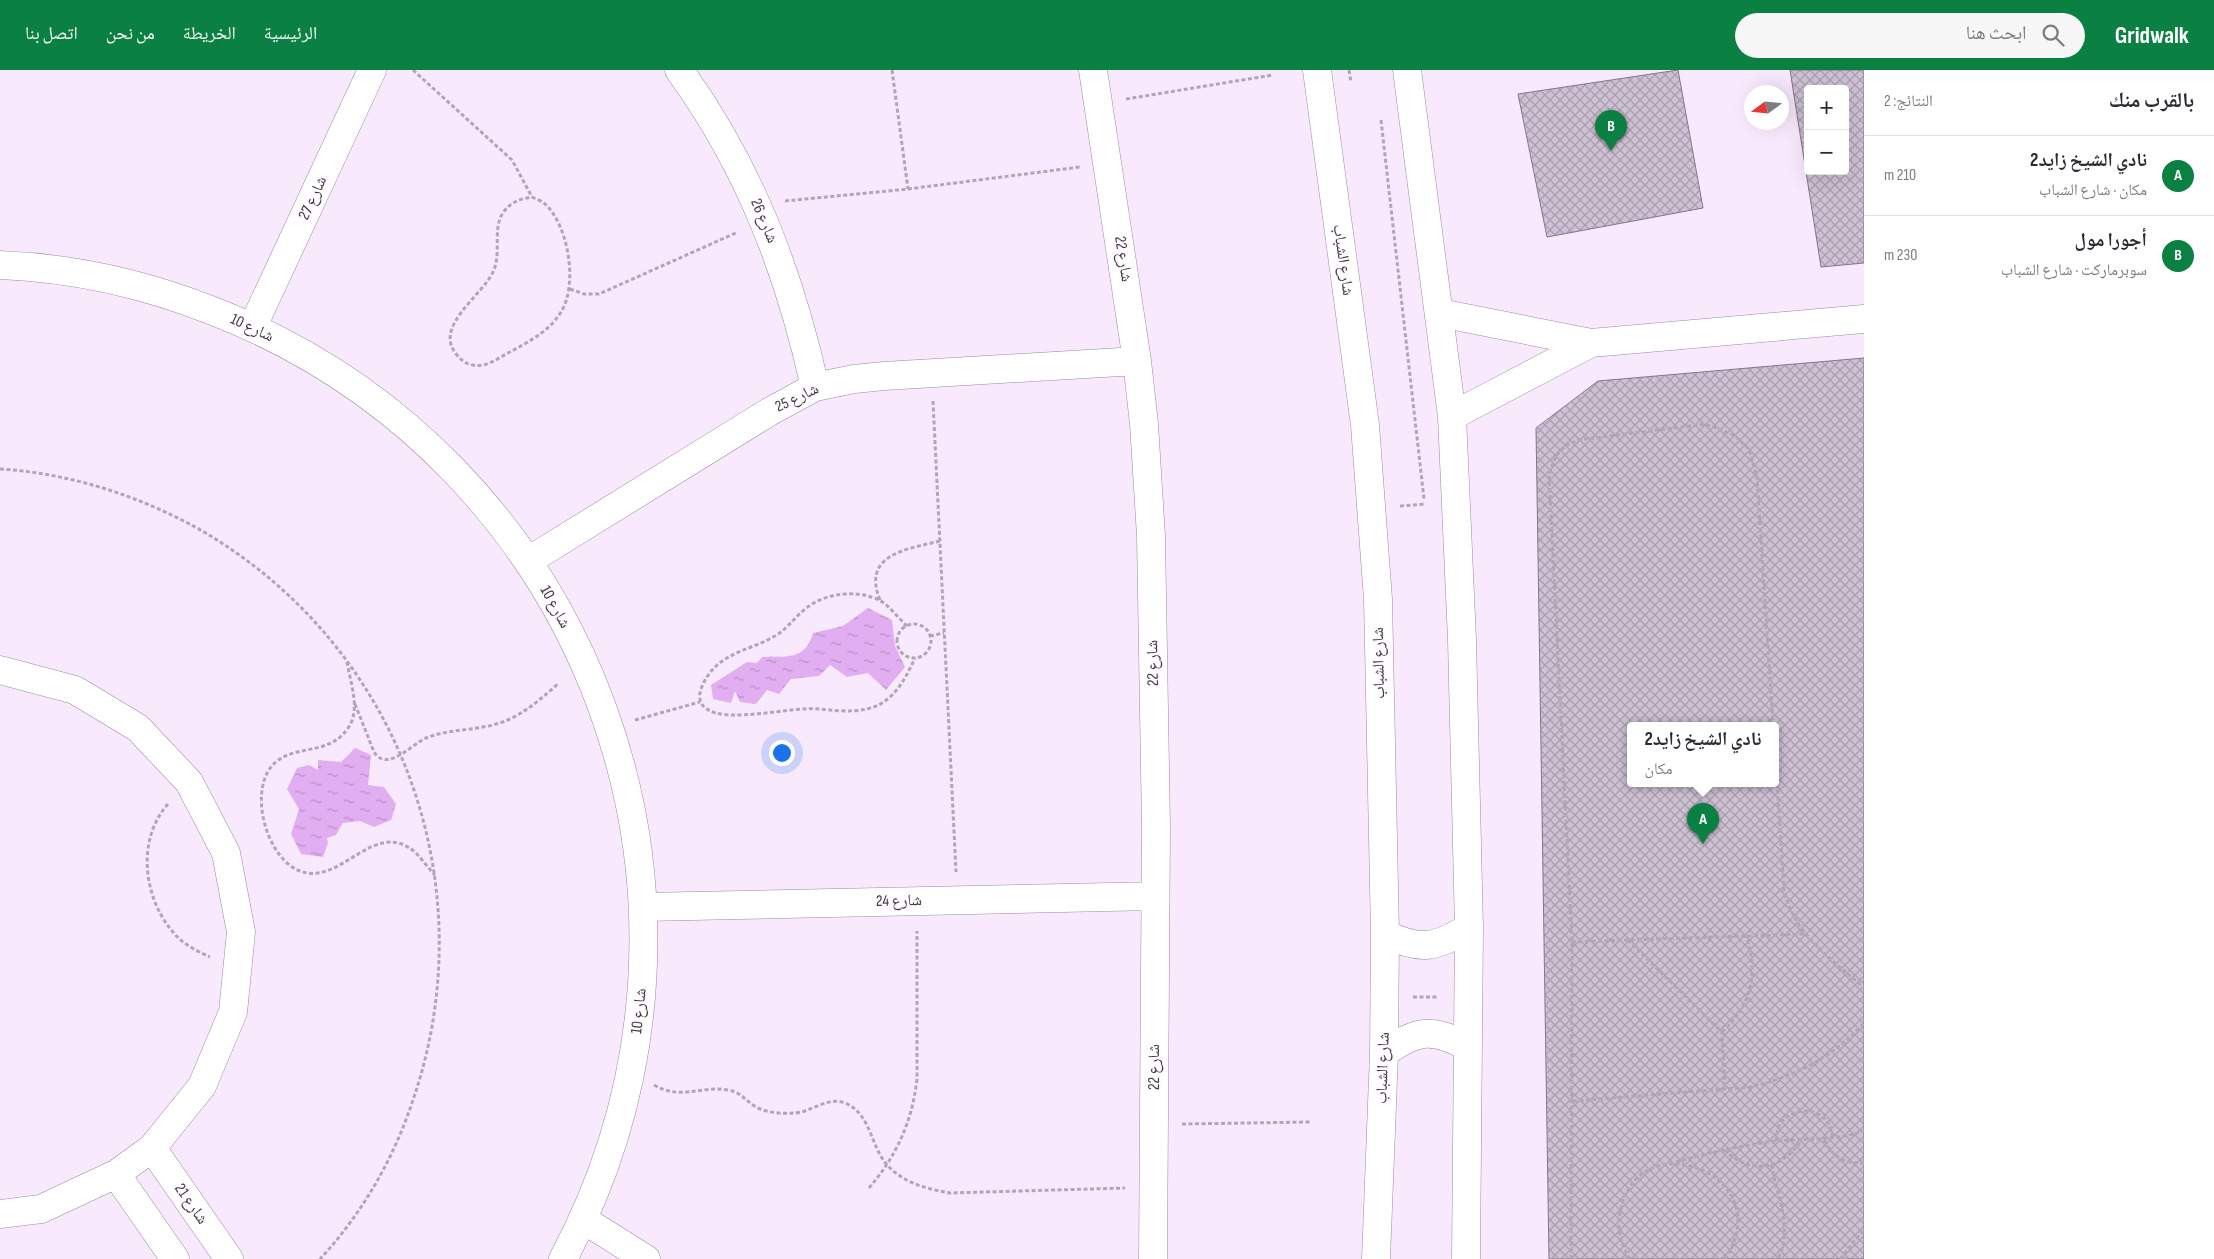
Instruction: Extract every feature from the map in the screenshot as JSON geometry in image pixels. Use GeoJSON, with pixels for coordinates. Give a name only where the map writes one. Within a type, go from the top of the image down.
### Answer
{"type":"FeatureCollection","features":[{"type":"Feature","properties":{"kind":"street","name":"شارع 27"},"geometry":{"type":"LineString","coordinates":[[253,326],[372,70]]}},
{"type":"Feature","properties":{"kind":"street","name":"شارع 26"},"geometry":{"type":"LineString","coordinates":[[679,70],[728,146],[761,212],[782,263],[801,324],[815,387]]}},
{"type":"Feature","properties":{"kind":"street","name":"شارع 22"},"geometry":{"type":"LineString","coordinates":[[1093,70],[1137,361],[1144,424],[1151,536],[1156,827],[1153,1259]]}},
{"type":"Feature","properties":{"kind":"street","name":"شارع الشباب"},"geometry":{"type":"LineString","coordinates":[[1317,70],[1363,406],[1378,599],[1385,934],[1384,1053],[1376,1259]]}},
{"type":"Feature","properties":{"kind":"street"},"geometry":{"type":"LineString","coordinates":[[1407,70],[1452,416],[1462,640],[1469,927],[1466,1259]]}},
{"type":"Feature","properties":{"kind":"street","name":"شارع 10"},"geometry":{"type":"LineString","coordinates":[[0,265],[98,276],[173,295],[253,326],[318,361],[378,402],[420,437],[484,502],[528,561],[559,610],[585,662],[610,726],[633,816],[644,907],[644,961],[640,1014],[632,1068],[613,1145],[584,1220],[563,1259]]}},
{"type":"Feature","properties":{"kind":"street"},"geometry":{"type":"LineString","coordinates":[[1440,313],[1591,344],[1864,319]]}},
{"type":"Feature","properties":{"kind":"street"},"geometry":{"type":"LineString","coordinates":[[1452,416],[1591,344]]}},
{"type":"Feature","properties":{"kind":"street","name":"شارع 25"},"geometry":{"type":"LineString","coordinates":[[528,561],[769,412],[815,387],[854,379],[932,372],[1137,361]]}},
{"type":"Feature","properties":{"kind":"street"},"geometry":{"type":"LineString","coordinates":[[0,670],[75,690],[138,728],[189,782],[226,853],[241,932],[233,1012],[202,1086],[152,1148],[116,1174],[41,1209],[0,1214]]}},
{"type":"Feature","properties":{"kind":"street","name":"شارع 24"},"geometry":{"type":"LineString","coordinates":[[644,907],[1155,896]]}},
{"type":"Feature","properties":{"kind":"street"},"geometry":{"type":"LineString","coordinates":[[1385,934],[1413,945],[1430,946],[1448,940],[1469,927]]}},
{"type":"Feature","properties":{"kind":"street"},"geometry":{"type":"LineString","coordinates":[[1384,1053],[1403,1039],[1416,1034],[1433,1032],[1451,1037],[1468,1047]]}},
{"type":"Feature","properties":{"kind":"street","name":"شارع 21"},"geometry":{"type":"LineString","coordinates":[[152,1148],[229,1259]]}},
{"type":"Feature","properties":{"kind":"street"},"geometry":{"type":"LineString","coordinates":[[116,1174],[175,1259]]}},
{"type":"Feature","properties":{"kind":"street"},"geometry":{"type":"LineString","coordinates":[[584,1220],[646,1259]]}},
{"type":"Feature","properties":{"kind":"path"},"geometry":{"type":"LineString","coordinates":[[413,70],[512,160],[532,197],[545,204],[559,228],[570,268],[570,289],[562,311],[547,330],[486,365],[474,365],[462,360],[454,351],[450,339],[452,326],[493,271],[499,247],[499,224],[503,212],[518,199],[532,197]]}},
{"type":"Feature","properties":{"kind":"path"},"geometry":{"type":"LineString","coordinates":[[892,70],[908,189]]}},
{"type":"Feature","properties":{"kind":"path"},"geometry":{"type":"LineString","coordinates":[[1098,103],[1274,75]]}},
{"type":"Feature","properties":{"kind":"path"},"geometry":{"type":"LineString","coordinates":[[1381,119],[1425,504]]}},
{"type":"Feature","properties":{"kind":"path"},"geometry":{"type":"LineString","coordinates":[[570,289],[584,294],[599,294],[761,212],[908,189],[1108,163]]}},
{"type":"Feature","properties":{"kind":"path"},"geometry":{"type":"LineString","coordinates":[[932,372],[957,900]]}},
{"type":"Feature","properties":{"kind":"path"},"geometry":{"type":"LineString","coordinates":[[1571,1259],[1573,1101],[1572,942],[1549,474],[1556,456],[1565,446],[1591,437],[1705,424],[1734,435],[1749,449],[1757,477],[1773,722]]}},
{"type":"Feature","properties":{"kind":"path"},"geometry":{"type":"LineString","coordinates":[[0,469],[56,476],[98,486],[140,501],[180,519],[232,550],[288,594],[319,625],[347,659],[386,721],[401,754],[416,793],[436,876],[440,916],[438,990],[431,1038],[421,1078],[408,1116],[372,1189],[350,1223],[320,1259]]}},
{"type":"Feature","properties":{"kind":"path"},"geometry":{"type":"LineString","coordinates":[[1372,508],[1456,502]]}},
{"type":"Feature","properties":{"kind":"path"},"geometry":{"type":"LineString","coordinates":[[880,601],[876,590],[875,578],[879,567],[886,558],[895,552],[940,541]]}},
{"type":"Feature","properties":{"kind":"path"},"geometry":{"type":"LineString","coordinates":[[907,626],[880,601],[861,594],[841,594],[822,599],[804,609],[775,636],[739,650],[720,663],[702,686],[699,694],[700,702],[707,710],[725,715],[811,708],[850,712],[868,710],[884,702],[898,690],[915,658]]}},
{"type":"Feature","properties":{"kind":"path"},"geometry":{"type":"LineString","coordinates":[[907,626],[921,626],[930,636],[931,644],[923,656],[908,657],[898,646],[901,631],[907,626]]}},
{"type":"Feature","properties":{"kind":"path"},"geometry":{"type":"LineString","coordinates":[[930,636],[944,633]]}},
{"type":"Feature","properties":{"kind":"path"},"geometry":{"type":"LineString","coordinates":[[347,659],[354,704],[376,755],[386,760],[401,754],[417,742],[435,735],[494,726],[514,717],[533,705],[585,662]]}},
{"type":"Feature","properties":{"kind":"path"},"geometry":{"type":"LineString","coordinates":[[610,726],[700,702]]}},
{"type":"Feature","properties":{"kind":"path"},"geometry":{"type":"LineString","coordinates":[[354,704],[350,724],[341,737],[324,747],[290,754],[277,761],[267,771],[262,783],[261,796],[265,822],[271,840],[285,863],[304,873],[320,874],[337,868],[369,847],[384,843],[400,845],[414,851],[436,876]]}},
{"type":"Feature","properties":{"kind":"path"},"geometry":{"type":"LineString","coordinates":[[189,782],[163,810],[151,836],[147,865],[151,894],[164,920],[184,942],[209,957],[238,969]]}},
{"type":"Feature","properties":{"kind":"path"},"geometry":{"type":"LineString","coordinates":[[1777,787],[1784,891],[1794,921],[1804,934],[1864,988]]}},
{"type":"Feature","properties":{"kind":"path"},"geometry":{"type":"LineString","coordinates":[[869,1188],[888,1166],[910,1117],[917,1079],[917,901]]}},
{"type":"Feature","properties":{"kind":"path"},"geometry":{"type":"LineString","coordinates":[[1572,942],[1804,934]]}},
{"type":"Feature","properties":{"kind":"path"},"geometry":{"type":"LineString","coordinates":[[1722,1032],[1733,1022],[1747,1000],[1751,987],[1753,962],[1746,936]]}},
{"type":"Feature","properties":{"kind":"path"},"geometry":{"type":"LineString","coordinates":[[1628,940],[1722,1032],[1725,1089]]}},
{"type":"Feature","properties":{"kind":"path"},"geometry":{"type":"LineString","coordinates":[[1384,998],[1468,996]]}},
{"type":"Feature","properties":{"kind":"path"},"geometry":{"type":"LineString","coordinates":[[1573,1101],[1751,1087],[1795,1074],[1835,1050],[1864,1023]]}},
{"type":"Feature","properties":{"kind":"path"},"geometry":{"type":"LineString","coordinates":[[632,1068],[643,1078],[671,1092],[687,1093],[728,1090],[743,1095],[754,1106],[775,1113],[797,1113],[820,1103],[843,1102],[855,1108],[864,1118],[877,1149],[888,1166],[904,1179],[926,1188],[950,1193],[1153,1188]]}},
{"type":"Feature","properties":{"kind":"path"},"geometry":{"type":"LineString","coordinates":[[1776,1142],[1778,1127],[1788,1115],[1802,1110],[1818,1114],[1823,1118],[1829,1124],[1834,1139]]}},
{"type":"Feature","properties":{"kind":"path"},"geometry":{"type":"LineString","coordinates":[[1154,1124],[1311,1122]]}},
{"type":"Feature","properties":{"kind":"path"},"geometry":{"type":"LineString","coordinates":[[1630,1259],[1620,1239],[1618,1218],[1624,1198],[1635,1180],[1652,1169],[1723,1150],[1802,1139],[1834,1139],[1864,1131]]}},
{"type":"Feature","properties":{"kind":"path"},"geometry":{"type":"LineString","coordinates":[[1723,1150],[1735,1160],[1750,1166],[1770,1165],[1780,1162],[1793,1152],[1802,1139]]}},
{"type":"Feature","properties":{"kind":"path"},"geometry":{"type":"LineString","coordinates":[[1824,1140],[1830,1151],[1840,1159],[1852,1164],[1864,1163]]}},
{"type":"Feature","properties":{"kind":"path"},"geometry":{"type":"LineString","coordinates":[[1672,1163],[1693,1165],[1712,1174],[1727,1188],[1736,1208],[1738,1228],[1732,1248],[1725,1259]]}},
{"type":"Feature","properties":{"kind":"path"},"geometry":{"type":"LineString","coordinates":[[1770,1165],[1786,1230],[1783,1248],[1778,1259]]}},
{"type":"Feature","properties":{"kind":"path"},"geometry":{"type":"LineString","coordinates":[[1840,1259],[1864,1230]]}},
{"type":"Feature","properties":{"kind":"water"},"geometry":{"type":"Polygon","coordinates":[[[868,608],[892,620],[895,646],[905,667],[886,690],[868,673],[847,677],[830,665],[819,676],[791,679],[779,694],[767,690],[756,704],[740,702],[735,691],[731,703],[713,699],[711,685],[747,662],[757,663],[762,657],[787,656],[800,653],[810,642],[813,633],[843,626],[868,608]]]}},
{"type":"Feature","properties":{"kind":"water"},"geometry":{"type":"Polygon","coordinates":[[[355,748],[371,755],[368,785],[384,787],[396,804],[391,820],[374,827],[360,821],[343,823],[336,835],[327,838],[328,843],[323,857],[301,854],[291,834],[299,809],[287,789],[297,768],[309,765],[318,770],[318,760],[341,762],[355,748]]]}},
{"type":"Feature","properties":{"kind":"building"},"geometry":{"type":"Polygon","coordinates":[[[1678,70],[1703,208],[1547,237],[1518,94],[1678,70]]]}},
{"type":"Feature","properties":{"kind":"building"},"geometry":{"type":"Polygon","coordinates":[[[1790,70],[1864,70],[1864,263],[1821,267],[1807,175],[1849,175],[1849,85],[1804,85],[1804,159],[1790,70]]]}},
{"type":"Feature","properties":{"kind":"building"},"geometry":{"type":"Polygon","coordinates":[[[1864,358],[1864,1259],[1549,1259],[1536,428],[1598,381],[1864,358]]]}},
{"type":"Feature","properties":{"kind":"place","name":"أجورا مول"},"geometry":{"type":"Point","coordinates":[1611,151]}},
{"type":"Feature","properties":{"kind":"place","name":"نادي الشيخ زايد2"},"geometry":{"type":"Point","coordinates":[1703,844]}}]}
